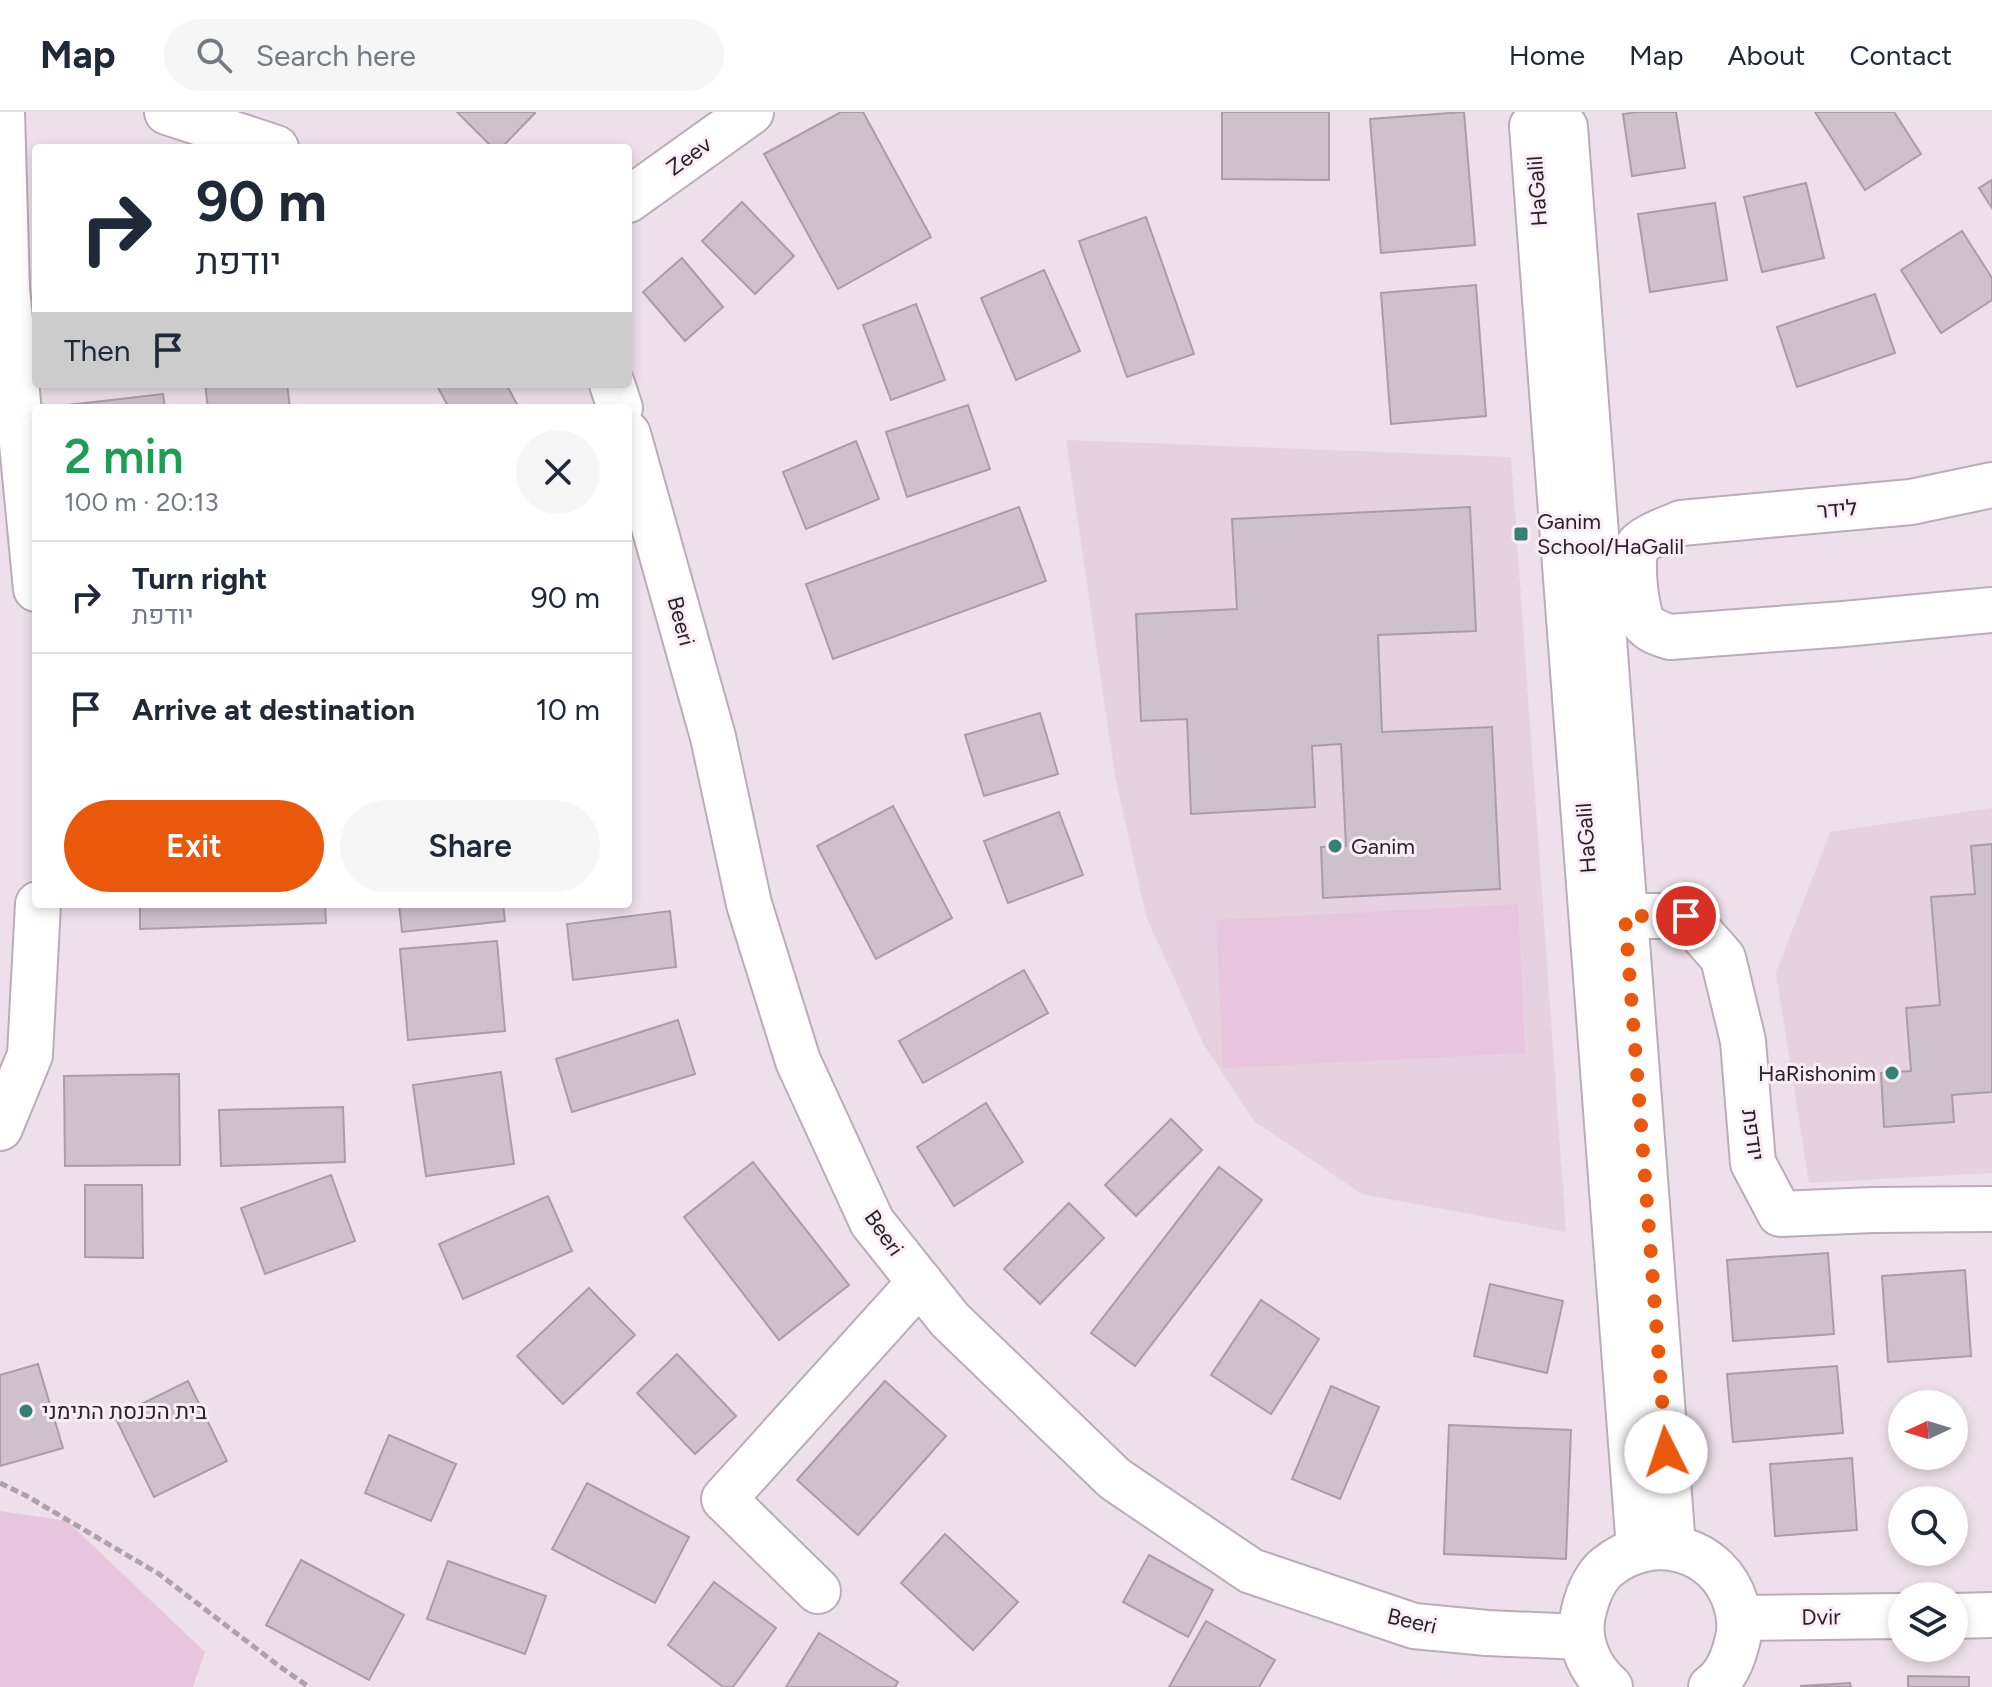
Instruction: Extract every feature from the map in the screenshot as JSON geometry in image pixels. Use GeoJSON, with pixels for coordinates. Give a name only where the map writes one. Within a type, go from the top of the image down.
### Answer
{"type":"FeatureCollection","features":[{"type":"Feature","properties":{"kind":"street"},"geometry":{"type":"LineString","coordinates":[[2,112],[7,288],[32,547]]}},
{"type":"Feature","properties":{"kind":"street"},"geometry":{"type":"LineString","coordinates":[[167,112],[264,144]]}},
{"type":"Feature","properties":{"kind":"street","name":"Zeev"},"geometry":{"type":"LineString","coordinates":[[632,197],[751,112]]}},
{"type":"Feature","properties":{"kind":"street","name":"HaGalil"},"geometry":{"type":"LineString","coordinates":[[1550,119],[1625,916],[1656,1548]]}},
{"type":"Feature","properties":{"kind":"street","name":"HaGalil"},"geometry":{"type":"LineString","coordinates":[[1550,119],[1656,1548]]}},
{"type":"Feature","properties":{"kind":"street","name":"Beeri"},"geometry":{"type":"LineString","coordinates":[[632,448],[713,737],[749,904],[798,1061],[872,1222],[950,1320],[1115,1479],[1251,1571],[1414,1626],[1581,1637]]}},
{"type":"Feature","properties":{"kind":"street","name":"לידר"},"geometry":{"type":"LineString","coordinates":[[1992,485],[1911,502],[1681,523],[1637,546],[1634,556],[1639,614],[1654,632],[1670,637],[1992,610]]}},
{"type":"Feature","properties":{"kind":"street"},"geometry":{"type":"LineString","coordinates":[[0,1128],[30,1055],[38,908]]}},
{"type":"Feature","properties":{"kind":"street","name":"יודפת"},"geometry":{"type":"LineString","coordinates":[[1625,916],[1686,916],[1723,958],[1743,1041],[1753,1163],[1780,1214],[1992,1209]]}},
{"type":"Feature","properties":{"kind":"street"},"geometry":{"type":"LineString","coordinates":[[818,1591],[724,1499],[920,1282]]}},
{"type":"Feature","properties":{"kind":"street"},"geometry":{"type":"LineString","coordinates":[[1610,1687],[1590,1663],[1581,1637],[1582,1616],[1589,1590],[1606,1568],[1656,1548],[1693,1553],[1716,1569],[1732,1591],[1740,1618],[1740,1635],[1732,1662],[1711,1687]]}},
{"type":"Feature","properties":{"kind":"street"},"geometry":{"type":"LineString","coordinates":[[1968,1616],[1992,1615]]}},
{"type":"Feature","properties":{"kind":"street","name":"Dvir"},"geometry":{"type":"LineString","coordinates":[[1740,1618],[1888,1616]]}},
{"type":"Feature","properties":{"kind":"path"},"geometry":{"type":"LineString","coordinates":[[0,1483],[159,1574],[309,1687]]}},
{"type":"Feature","properties":{"kind":"shaded area","name":"Ganim"},"geometry":{"type":"Polygon","coordinates":[[[1066,440],[1511,457],[1566,1232],[1362,1194],[1254,1121],[1204,1045],[1146,916],[1115,776],[1066,440]]]}},
{"type":"Feature","properties":{"kind":"shaded area","name":"HaRishonim"},"geometry":{"type":"Polygon","coordinates":[[[1992,808],[1992,1173],[1809,1183],[1776,973],[1830,832],[1992,808]]]}},
{"type":"Feature","properties":{"kind":"shaded area"},"geometry":{"type":"Polygon","coordinates":[[[1518,904],[1525,1053],[1223,1068],[1216,920],[1518,904]]]}},
{"type":"Feature","properties":{"kind":"shaded area"},"geometry":{"type":"Polygon","coordinates":[[[0,1511],[67,1521],[205,1652],[193,1687],[0,1687],[0,1511]]]}},
{"type":"Feature","properties":{"kind":"building"},"geometry":{"type":"Polygon","coordinates":[[[457,112],[535,112],[505,144],[489,144],[457,112]]]}},
{"type":"Feature","properties":{"kind":"building"},"geometry":{"type":"Polygon","coordinates":[[[841,112],[863,112],[931,237],[838,289],[764,154],[841,112]]]}},
{"type":"Feature","properties":{"kind":"building"},"geometry":{"type":"Polygon","coordinates":[[[1222,112],[1329,112],[1329,180],[1222,179],[1222,112]]]}},
{"type":"Feature","properties":{"kind":"building"},"geometry":{"type":"Polygon","coordinates":[[[1464,112],[1475,245],[1381,253],[1370,119],[1464,112]]]}},
{"type":"Feature","properties":{"kind":"building"},"geometry":{"type":"Polygon","coordinates":[[[1676,112],[1685,168],[1632,176],[1623,114],[1676,112]]]}},
{"type":"Feature","properties":{"kind":"building"},"geometry":{"type":"Polygon","coordinates":[[[1815,112],[1894,112],[1921,154],[1865,190],[1815,112]]]}},
{"type":"Feature","properties":{"kind":"building"},"geometry":{"type":"Polygon","coordinates":[[[1992,180],[1992,208],[1979,188],[1992,180]]]}},
{"type":"Feature","properties":{"kind":"building"},"geometry":{"type":"Polygon","coordinates":[[[1806,183],[1824,258],[1762,272],[1744,197],[1806,183]]]}},
{"type":"Feature","properties":{"kind":"building"},"geometry":{"type":"Polygon","coordinates":[[[742,202],[794,256],[755,294],[702,241],[742,202]]]}},
{"type":"Feature","properties":{"kind":"building"},"geometry":{"type":"Polygon","coordinates":[[[1715,203],[1727,280],[1650,292],[1638,214],[1715,203]]]}},
{"type":"Feature","properties":{"kind":"building"},"geometry":{"type":"Polygon","coordinates":[[[1146,217],[1194,354],[1127,377],[1079,241],[1146,217]]]}},
{"type":"Feature","properties":{"kind":"building"},"geometry":{"type":"Polygon","coordinates":[[[1962,231],[1992,278],[1992,300],[1941,333],[1901,270],[1962,231]]]}},
{"type":"Feature","properties":{"kind":"building"},"geometry":{"type":"Polygon","coordinates":[[[682,258],[723,307],[685,341],[643,292],[682,258]]]}},
{"type":"Feature","properties":{"kind":"building"},"geometry":{"type":"Polygon","coordinates":[[[1044,270],[1080,351],[1016,380],[981,298],[1044,270]]]}},
{"type":"Feature","properties":{"kind":"building"},"geometry":{"type":"Polygon","coordinates":[[[1476,285],[1486,416],[1391,424],[1381,293],[1476,285]]]}},
{"type":"Feature","properties":{"kind":"building"},"geometry":{"type":"Polygon","coordinates":[[[1875,294],[1895,353],[1797,387],[1777,327],[1875,294]]]}},
{"type":"Feature","properties":{"kind":"building"},"geometry":{"type":"Polygon","coordinates":[[[916,304],[945,380],[891,400],[863,325],[916,304]]]}},
{"type":"Feature","properties":{"kind":"building"},"geometry":{"type":"Polygon","coordinates":[[[206,388],[288,388],[290,404],[208,404],[206,388]]]}},
{"type":"Feature","properties":{"kind":"building"},"geometry":{"type":"Polygon","coordinates":[[[438,388],[508,388],[517,404],[447,404],[438,388]]]}},
{"type":"Feature","properties":{"kind":"building"},"geometry":{"type":"Polygon","coordinates":[[[163,394],[164,404],[77,404],[163,394]]]}},
{"type":"Feature","properties":{"kind":"building"},"geometry":{"type":"Polygon","coordinates":[[[968,405],[990,469],[907,497],[886,432],[968,405]]]}},
{"type":"Feature","properties":{"kind":"building"},"geometry":{"type":"Polygon","coordinates":[[[856,441],[879,499],[806,529],[783,472],[856,441]]]}},
{"type":"Feature","properties":{"kind":"building"},"geometry":{"type":"Polygon","coordinates":[[[1019,507],[1046,581],[833,659],[806,584],[1019,507]]]}},
{"type":"Feature","properties":{"kind":"building"},"geometry":{"type":"Polygon","coordinates":[[[1470,507],[1476,631],[1378,635],[1382,732],[1492,727],[1500,889],[1323,898],[1321,847],[1346,846],[1341,744],[1312,746],[1315,807],[1191,814],[1187,719],[1141,721],[1136,614],[1237,609],[1232,519],[1470,507]]]}},
{"type":"Feature","properties":{"kind":"building"},"geometry":{"type":"Polygon","coordinates":[[[1040,713],[1058,774],[984,796],[965,735],[1040,713]]]}},
{"type":"Feature","properties":{"kind":"building"},"geometry":{"type":"Polygon","coordinates":[[[893,806],[952,918],[876,959],[817,846],[893,806]]]}},
{"type":"Feature","properties":{"kind":"building"},"geometry":{"type":"Polygon","coordinates":[[[1059,812],[1083,875],[1008,903],[984,841],[1059,812]]]}},
{"type":"Feature","properties":{"kind":"building"},"geometry":{"type":"Polygon","coordinates":[[[1992,844],[1992,1092],[1952,1095],[1954,1122],[1884,1127],[1881,1073],[1911,1071],[1906,1008],[1940,1005],[1931,897],[1975,894],[1971,846],[1992,844]]]}},
{"type":"Feature","properties":{"kind":"building"},"geometry":{"type":"Polygon","coordinates":[[[140,908],[325,908],[326,923],[140,929],[140,908]]]}},
{"type":"Feature","properties":{"kind":"building"},"geometry":{"type":"Polygon","coordinates":[[[399,908],[503,908],[505,921],[402,932],[399,908]]]}},
{"type":"Feature","properties":{"kind":"building"},"geometry":{"type":"Polygon","coordinates":[[[670,911],[676,967],[573,980],[567,924],[670,911]]]}},
{"type":"Feature","properties":{"kind":"building"},"geometry":{"type":"Polygon","coordinates":[[[497,941],[505,1031],[408,1040],[400,949],[497,941]]]}},
{"type":"Feature","properties":{"kind":"building"},"geometry":{"type":"Polygon","coordinates":[[[1024,970],[1048,1013],[923,1083],[899,1041],[1024,970]]]}},
{"type":"Feature","properties":{"kind":"building"},"geometry":{"type":"Polygon","coordinates":[[[678,1020],[695,1074],[572,1112],[556,1059],[678,1020]]]}},
{"type":"Feature","properties":{"kind":"building"},"geometry":{"type":"Polygon","coordinates":[[[501,1072],[514,1164],[426,1176],[413,1085],[501,1072]]]}},
{"type":"Feature","properties":{"kind":"building"},"geometry":{"type":"Polygon","coordinates":[[[179,1074],[180,1165],[65,1166],[64,1076],[179,1074]]]}},
{"type":"Feature","properties":{"kind":"building"},"geometry":{"type":"Polygon","coordinates":[[[986,1103],[1023,1162],[954,1206],[917,1147],[986,1103]]]}},
{"type":"Feature","properties":{"kind":"building"},"geometry":{"type":"Polygon","coordinates":[[[343,1107],[345,1162],[221,1166],[219,1110],[343,1107]]]}},
{"type":"Feature","properties":{"kind":"building"},"geometry":{"type":"Polygon","coordinates":[[[1171,1119],[1202,1150],[1136,1216],[1105,1185],[1171,1119]]]}},
{"type":"Feature","properties":{"kind":"building"},"geometry":{"type":"Polygon","coordinates":[[[753,1162],[849,1285],[779,1340],[684,1217],[753,1162]]]}},
{"type":"Feature","properties":{"kind":"building"},"geometry":{"type":"Polygon","coordinates":[[[1219,1167],[1262,1200],[1135,1366],[1091,1333],[1219,1167]]]}},
{"type":"Feature","properties":{"kind":"building"},"geometry":{"type":"Polygon","coordinates":[[[331,1175],[355,1241],[265,1274],[241,1208],[331,1175]]]}},
{"type":"Feature","properties":{"kind":"building"},"geometry":{"type":"Polygon","coordinates":[[[85,1185],[142,1185],[143,1258],[85,1257],[85,1185]]]}},
{"type":"Feature","properties":{"kind":"building"},"geometry":{"type":"Polygon","coordinates":[[[548,1196],[572,1251],[463,1299],[439,1244],[548,1196]]]}},
{"type":"Feature","properties":{"kind":"building"},"geometry":{"type":"Polygon","coordinates":[[[1069,1203],[1104,1238],[1040,1304],[1004,1269],[1069,1203]]]}},
{"type":"Feature","properties":{"kind":"building"},"geometry":{"type":"Polygon","coordinates":[[[1828,1253],[1834,1334],[1733,1341],[1727,1260],[1828,1253]]]}},
{"type":"Feature","properties":{"kind":"building"},"geometry":{"type":"Polygon","coordinates":[[[1965,1270],[1971,1356],[1888,1362],[1882,1276],[1965,1270]]]}},
{"type":"Feature","properties":{"kind":"building"},"geometry":{"type":"Polygon","coordinates":[[[1490,1284],[1563,1301],[1547,1373],[1474,1356],[1490,1284]]]}},
{"type":"Feature","properties":{"kind":"building"},"geometry":{"type":"Polygon","coordinates":[[[589,1288],[635,1335],[563,1404],[517,1356],[589,1288]]]}},
{"type":"Feature","properties":{"kind":"building"},"geometry":{"type":"Polygon","coordinates":[[[1261,1300],[1319,1339],[1271,1414],[1211,1375],[1261,1300]]]}},
{"type":"Feature","properties":{"kind":"building"},"geometry":{"type":"Polygon","coordinates":[[[677,1354],[736,1416],[695,1454],[637,1393],[677,1354]]]}},
{"type":"Feature","properties":{"kind":"building","name":"בית הכנסת התימני"},"geometry":{"type":"Polygon","coordinates":[[[38,1364],[63,1448],[0,1466],[0,1375],[38,1364]]]}},
{"type":"Feature","properties":{"kind":"building"},"geometry":{"type":"Polygon","coordinates":[[[1837,1366],[1843,1433],[1733,1442],[1727,1374],[1837,1366]]]}},
{"type":"Feature","properties":{"kind":"building"},"geometry":{"type":"Polygon","coordinates":[[[188,1381],[227,1461],[154,1497],[115,1417],[188,1381]]]}},
{"type":"Feature","properties":{"kind":"building"},"geometry":{"type":"Polygon","coordinates":[[[885,1381],[946,1436],[858,1535],[797,1480],[885,1381]]]}},
{"type":"Feature","properties":{"kind":"building"},"geometry":{"type":"Polygon","coordinates":[[[1331,1386],[1379,1407],[1340,1499],[1292,1479],[1331,1386]]]}},
{"type":"Feature","properties":{"kind":"building"},"geometry":{"type":"Polygon","coordinates":[[[1449,1425],[1571,1430],[1566,1559],[1444,1554],[1449,1425]]]}},
{"type":"Feature","properties":{"kind":"building"},"geometry":{"type":"Polygon","coordinates":[[[389,1435],[456,1464],[431,1521],[365,1493],[389,1435]]]}},
{"type":"Feature","properties":{"kind":"building"},"geometry":{"type":"Polygon","coordinates":[[[1852,1458],[1857,1530],[1775,1536],[1770,1464],[1852,1458]]]}},
{"type":"Feature","properties":{"kind":"building"},"geometry":{"type":"Polygon","coordinates":[[[587,1483],[689,1537],[655,1603],[552,1549],[587,1483]]]}},
{"type":"Feature","properties":{"kind":"building"},"geometry":{"type":"Polygon","coordinates":[[[945,1534],[1018,1602],[973,1650],[901,1583],[945,1534]]]}},
{"type":"Feature","properties":{"kind":"building"},"geometry":{"type":"Polygon","coordinates":[[[1149,1555],[1213,1590],[1188,1637],[1123,1602],[1149,1555]]]}},
{"type":"Feature","properties":{"kind":"building"},"geometry":{"type":"Polygon","coordinates":[[[301,1560],[404,1615],[369,1680],[266,1625],[301,1560]]]}},
{"type":"Feature","properties":{"kind":"building"},"geometry":{"type":"Polygon","coordinates":[[[448,1561],[546,1596],[525,1654],[427,1619],[448,1561]]]}},
{"type":"Feature","properties":{"kind":"building"},"geometry":{"type":"Polygon","coordinates":[[[714,1582],[776,1628],[733,1687],[723,1687],[668,1645],[714,1582]]]}},
{"type":"Feature","properties":{"kind":"building"},"geometry":{"type":"Polygon","coordinates":[[[1206,1621],[1275,1660],[1259,1687],[1169,1687],[1206,1621]]]}},
{"type":"Feature","properties":{"kind":"building"},"geometry":{"type":"Polygon","coordinates":[[[819,1633],[898,1682],[895,1687],[786,1687],[819,1633]]]}},
{"type":"Feature","properties":{"kind":"building"},"geometry":{"type":"Polygon","coordinates":[[[1908,1676],[1969,1677],[1969,1687],[1908,1687],[1908,1676]]]}},
{"type":"Feature","properties":{"kind":"building"},"geometry":{"type":"Polygon","coordinates":[[[1850,1683],[1851,1687],[1800,1686],[1850,1683]]]}},
{"type":"Feature","properties":{"kind":"place","name":"Ganim School/HaGalil"},"geometry":{"type":"Point","coordinates":[1521,534]}},
{"type":"Feature","properties":{"kind":"place","name":"Ganim"},"geometry":{"type":"Point","coordinates":[1335,846]}},
{"type":"Feature","properties":{"kind":"place","name":"HaRishonim"},"geometry":{"type":"Point","coordinates":[1892,1073]}},
{"type":"Feature","properties":{"kind":"place","name":"בית הכנסת התימני"},"geometry":{"type":"Point","coordinates":[26,1411]}},
{"type":"Feature","properties":{"kind":"route"},"geometry":{"type":"LineString","coordinates":[[1666,1452],[1625,916],[1686,916]]}}]}
